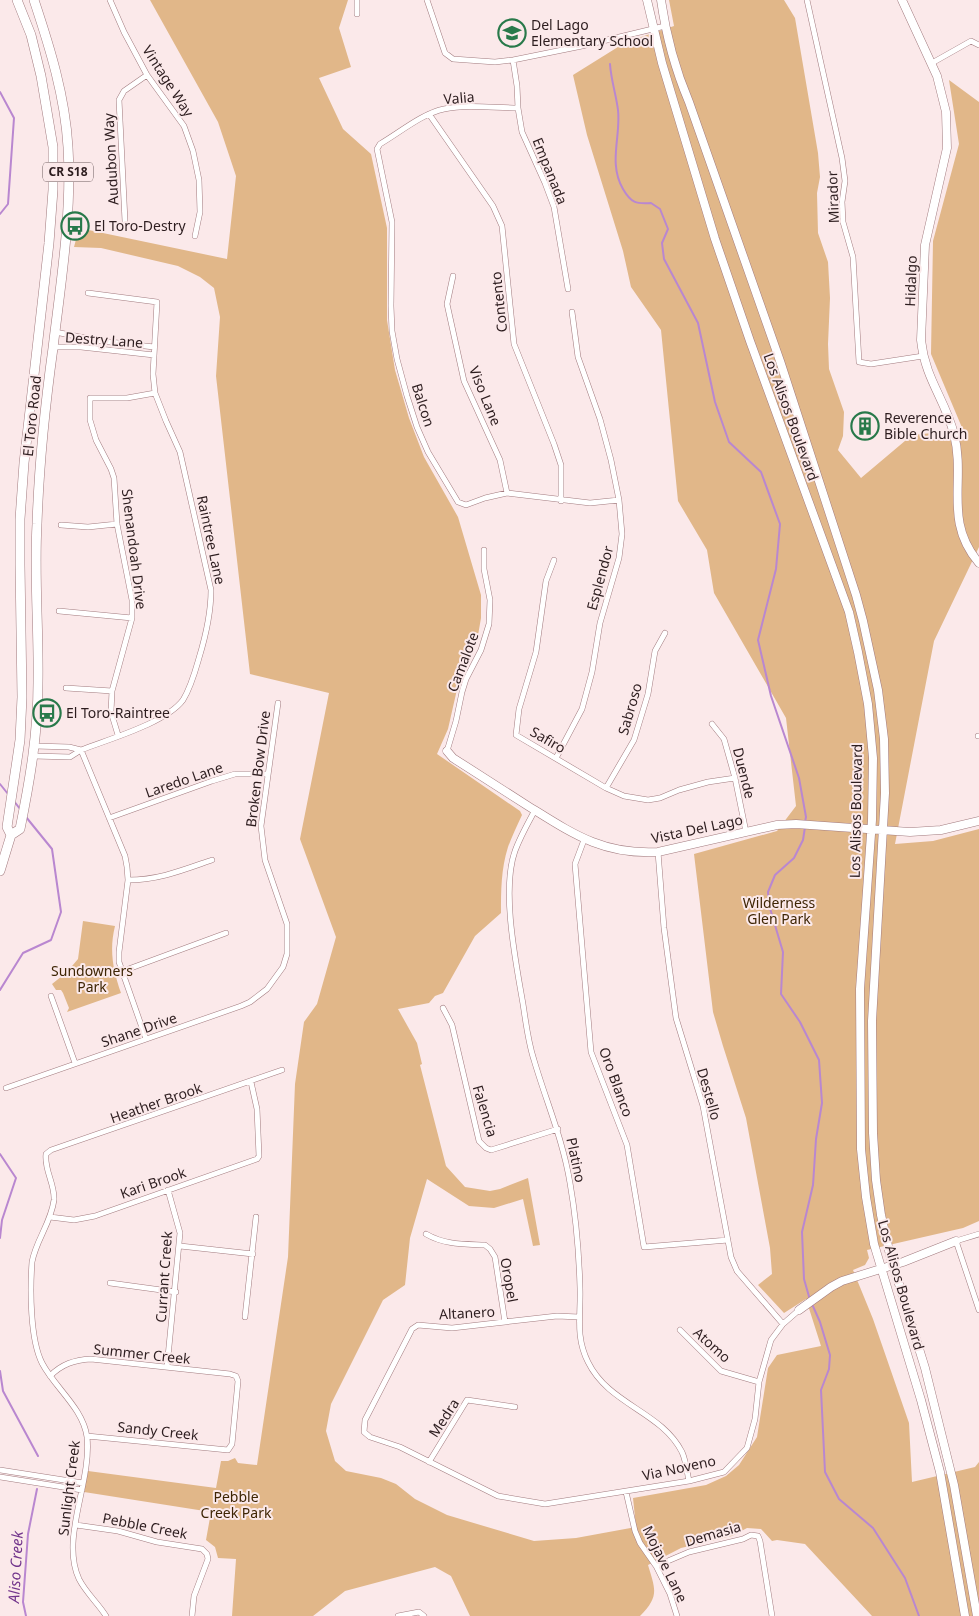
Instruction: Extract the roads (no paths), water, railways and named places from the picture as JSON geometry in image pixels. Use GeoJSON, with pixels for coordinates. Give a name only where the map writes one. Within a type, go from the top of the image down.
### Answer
{"type":"FeatureCollection","features":[{"type":"Feature","properties":{"kind":"main road","name":"El Toro Road"},"geometry":{"type":"LineString","coordinates":[[17,0],[30,35],[41,76],[53,147],[53,190],[20,519],[22,697],[20,740],[7,827],[12,835],[20,829],[34,751],[38,683],[36,524],[42,434],[67,234],[68,146],[62,100],[51,50],[34,0]]}},
{"type":"Feature","properties":{"kind":"main road","name":"Los Alisos Boulevard"},"geometry":{"type":"LineString","coordinates":[[647,0],[653,29],[699,190],[750,341],[849,612],[858,652],[868,704],[873,758],[871,830],[860,989],[861,1150],[868,1213],[874,1244],[931,1435],[948,1515],[965,1616]]}},
{"type":"Feature","properties":{"kind":"main road","name":"Los Alisos Boulevard"},"geometry":{"type":"LineString","coordinates":[[660,0],[680,80],[780,360],[863,621],[878,690],[884,738],[886,793],[882,830],[872,1021],[873,1133],[876,1180],[881,1215],[893,1265],[925,1368],[944,1442],[961,1517],[978,1616]]}},
{"type":"Feature","properties":{"kind":"main road","name":"Hidalgo"},"geometry":{"type":"LineString","coordinates":[[902,0],[932,63],[941,89],[946,112],[947,133],[944,166],[925,245],[923,356],[932,384],[947,414],[954,434],[957,456],[959,525],[969,550],[979,563]]}},
{"type":"Feature","properties":{"kind":"main road","name":"Vista Del Lago"},"geometry":{"type":"LineString","coordinates":[[448,751],[453,758],[584,840],[620,851],[638,853],[658,852],[777,825],[796,824],[929,832],[979,822]]}},
{"type":"Feature","properties":{"kind":"main road"},"geometry":{"type":"LineString","coordinates":[[0,871],[12,835]]}},
{"type":"Feature","properties":{"kind":"main road","name":"Via Noveno"},"geometry":{"type":"LineString","coordinates":[[799,1310],[842,1281],[893,1265],[956,1241]]}},
{"type":"Feature","properties":{"kind":"street","name":"Vintage Way"},"geometry":{"type":"LineString","coordinates":[[110,0],[124,32],[147,75],[184,126],[193,151],[199,180],[200,212],[194,236]]}},
{"type":"Feature","properties":{"kind":"street"},"geometry":{"type":"LineString","coordinates":[[357,0],[357,14]]}},
{"type":"Feature","properties":{"kind":"street"},"geometry":{"type":"LineString","coordinates":[[427,0],[445,53],[453,59],[495,62],[513,60],[665,26]]}},
{"type":"Feature","properties":{"kind":"street","name":"Mirador"},"geometry":{"type":"LineString","coordinates":[[807,0],[842,158],[845,181],[842,202],[843,222],[854,257],[859,362],[872,364],[923,356]]}},
{"type":"Feature","properties":{"kind":"street"},"geometry":{"type":"LineString","coordinates":[[932,63],[971,41],[979,45]]}},
{"type":"Feature","properties":{"kind":"street","name":"Empanada"},"geometry":{"type":"LineString","coordinates":[[513,60],[522,132],[554,206],[568,289]]}},
{"type":"Feature","properties":{"kind":"street","name":"Audubon Way"},"geometry":{"type":"LineString","coordinates":[[125,221],[120,96],[147,75]]}},
{"type":"Feature","properties":{"kind":"street","name":"Valia"},"geometry":{"type":"LineString","coordinates":[[380,144],[429,114],[443,109],[460,107],[518,108]]}},
{"type":"Feature","properties":{"kind":"street","name":"Contento"},"geometry":{"type":"LineString","coordinates":[[429,114],[494,206],[502,226],[514,344],[554,444],[560,465],[560,501]]}},
{"type":"Feature","properties":{"kind":"street","name":"Balcon"},"geometry":{"type":"LineString","coordinates":[[380,144],[377,149],[392,222],[392,331],[407,396],[417,427],[428,452],[458,502],[466,505],[507,493],[560,501],[590,503],[619,500]]}},
{"type":"Feature","properties":{"kind":"street","name":"Viso Lane"},"geometry":{"type":"LineString","coordinates":[[453,276],[447,304],[464,381],[500,460],[507,493]]}},
{"type":"Feature","properties":{"kind":"street","name":"Raintree Lane"},"geometry":{"type":"LineString","coordinates":[[34,751],[60,757],[70,757],[81,750],[159,720],[171,712],[182,702],[188,690],[204,640],[211,610],[211,590],[180,452],[155,393],[154,347],[157,302],[88,293]]}},
{"type":"Feature","properties":{"kind":"street","name":"Esplendor"},"geometry":{"type":"LineString","coordinates":[[556,758],[582,709],[592,672],[600,622],[619,558],[622,534],[619,500],[607,442],[578,357],[572,312]]}},
{"type":"Feature","properties":{"kind":"street","name":"Destry Lane"},"geometry":{"type":"LineString","coordinates":[[55,332],[89,339],[154,347]]}},
{"type":"Feature","properties":{"kind":"street"},"geometry":{"type":"LineString","coordinates":[[88,348],[89,339]]}},
{"type":"Feature","properties":{"kind":"street"},"geometry":{"type":"LineString","coordinates":[[127,352],[128,344]]}},
{"type":"Feature","properties":{"kind":"street","name":"Destry Lane"},"geometry":{"type":"LineString","coordinates":[[53,347],[88,348],[154,355]]}},
{"type":"Feature","properties":{"kind":"street","name":"Shenandoah Drive"},"geometry":{"type":"LineString","coordinates":[[118,735],[111,712],[112,691],[132,618],[132,600],[117,524],[114,478],[96,440],[90,420],[90,398],[127,398],[155,393]]}},
{"type":"Feature","properties":{"kind":"street"},"geometry":{"type":"LineString","coordinates":[[61,525],[88,527],[117,524]]}},
{"type":"Feature","properties":{"kind":"street","name":"Camalote"},"geometry":{"type":"LineString","coordinates":[[448,751],[462,692],[481,650],[489,624],[490,600],[484,569],[484,550]]}},
{"type":"Feature","properties":{"kind":"street","name":"Safiro"},"geometry":{"type":"LineString","coordinates":[[554,560],[546,581],[536,652],[519,710],[516,735],[606,788],[624,796],[648,800],[660,798],[679,790],[708,782],[736,778]]}},
{"type":"Feature","properties":{"kind":"street"},"geometry":{"type":"LineString","coordinates":[[59,611],[132,618]]}},
{"type":"Feature","properties":{"kind":"street","name":"Sabroso"},"geometry":{"type":"LineString","coordinates":[[606,788],[634,740],[648,694],[655,651],[665,633]]}},
{"type":"Feature","properties":{"kind":"street"},"geometry":{"type":"LineString","coordinates":[[66,688],[112,691]]}},
{"type":"Feature","properties":{"kind":"street","name":"Broken Bow Drive"},"geometry":{"type":"LineString","coordinates":[[274,981],[287,954],[287,924],[265,860],[261,826],[278,703]]}},
{"type":"Feature","properties":{"kind":"street","name":"Duende"},"geometry":{"type":"LineString","coordinates":[[712,724],[724,738],[736,778],[746,832]]}},
{"type":"Feature","properties":{"kind":"street"},"geometry":{"type":"LineString","coordinates":[[60,747],[60,757]]}},
{"type":"Feature","properties":{"kind":"street"},"geometry":{"type":"LineString","coordinates":[[34,751],[60,747],[81,750],[125,856],[128,880],[119,962],[146,1039]]}},
{"type":"Feature","properties":{"kind":"street","name":"Laredo Lane"},"geometry":{"type":"LineString","coordinates":[[109,818],[236,774],[268,774]]}},
{"type":"Feature","properties":{"kind":"street","name":"Platino"},"geometry":{"type":"LineString","coordinates":[[535,810],[514,851],[509,902],[518,974],[531,1049],[558,1129],[572,1193],[579,1263],[578,1330],[581,1346],[595,1374],[614,1394],[651,1419],[674,1440],[683,1454],[689,1482]]}},
{"type":"Feature","properties":{"kind":"street","name":"Oro Blanco"},"geometry":{"type":"LineString","coordinates":[[584,840],[575,864],[591,1052],[627,1145],[644,1247],[728,1240]]}},
{"type":"Feature","properties":{"kind":"street","name":"Destello"},"geometry":{"type":"LineString","coordinates":[[658,852],[664,928],[676,1018],[703,1106],[731,1257],[738,1271],[783,1324]]}},
{"type":"Feature","properties":{"kind":"street"},"geometry":{"type":"LineString","coordinates":[[128,880],[164,877],[212,860]]}},
{"type":"Feature","properties":{"kind":"street"},"geometry":{"type":"LineString","coordinates":[[123,971],[226,933]]}},
{"type":"Feature","properties":{"kind":"street","name":"Shane Drive"},"geometry":{"type":"LineString","coordinates":[[6,1088],[241,1006],[261,995],[274,981]]}},
{"type":"Feature","properties":{"kind":"street"},"geometry":{"type":"LineString","coordinates":[[51,996],[75,1063]]}},
{"type":"Feature","properties":{"kind":"street","name":"Falencia"},"geometry":{"type":"LineString","coordinates":[[443,1008],[452,1025],[479,1141],[482,1145],[491,1150],[558,1129]]}},
{"type":"Feature","properties":{"kind":"street","name":"Heather Brook"},"geometry":{"type":"LineString","coordinates":[[45,1162],[46,1154],[51,1150],[282,1070]]}},
{"type":"Feature","properties":{"kind":"street","name":"Kari Brook"},"geometry":{"type":"LineString","coordinates":[[50,1217],[74,1220],[85,1218],[254,1161],[260,1156],[257,1109],[251,1082]]}},
{"type":"Feature","properties":{"kind":"street","name":"Sunlight Creek"},"geometry":{"type":"LineString","coordinates":[[45,1162],[53,1184],[54,1198],[50,1217],[34,1251],[31,1273],[34,1336],[40,1360],[80,1418],[87,1436],[87,1453],[73,1546],[80,1580],[106,1616]]}},
{"type":"Feature","properties":{"kind":"street","name":"Currant Creek"},"geometry":{"type":"LineString","coordinates":[[168,1190],[180,1233],[168,1367]]}},
{"type":"Feature","properties":{"kind":"street"},"geometry":{"type":"LineString","coordinates":[[245,1316],[256,1217]]}},
{"type":"Feature","properties":{"kind":"street","name":"Oropel"},"geometry":{"type":"LineString","coordinates":[[426,1234],[448,1244],[485,1246],[490,1249],[495,1257],[506,1322]]}},
{"type":"Feature","properties":{"kind":"street","name":"Via Noveno"},"geometry":{"type":"LineString","coordinates":[[956,1241],[979,1234]]}},
{"type":"Feature","properties":{"kind":"street"},"geometry":{"type":"LineString","coordinates":[[956,1241],[979,1310]]}},
{"type":"Feature","properties":{"kind":"street"},"geometry":{"type":"LineString","coordinates":[[180,1246],[252,1254]]}},
{"type":"Feature","properties":{"kind":"street"},"geometry":{"type":"LineString","coordinates":[[110,1283],[176,1292]]}},
{"type":"Feature","properties":{"kind":"street","name":"Via Noveno"},"geometry":{"type":"LineString","coordinates":[[364,1432],[370,1437],[400,1447],[498,1496],[545,1504],[689,1482],[724,1472],[747,1448],[755,1419],[759,1382],[771,1340],[783,1324],[799,1310]]}},
{"type":"Feature","properties":{"kind":"street","name":"Altanero"},"geometry":{"type":"LineString","coordinates":[[364,1432],[365,1420],[412,1329],[418,1325],[452,1328],[557,1316],[579,1317]]}},
{"type":"Feature","properties":{"kind":"street","name":"Atomo"},"geometry":{"type":"LineString","coordinates":[[680,1330],[721,1371],[759,1382]]}},
{"type":"Feature","properties":{"kind":"street","name":"Summer Creek"},"geometry":{"type":"LineString","coordinates":[[50,1376],[58,1368],[66,1364],[77,1360],[91,1359],[236,1376],[239,1387],[232,1444],[228,1450]]}},
{"type":"Feature","properties":{"kind":"street","name":"Medra"},"geometry":{"type":"LineString","coordinates":[[429,1462],[467,1400],[515,1407]]}},
{"type":"Feature","properties":{"kind":"street","name":"Sandy Creek"},"geometry":{"type":"LineString","coordinates":[[87,1436],[228,1450]]}},
{"type":"Feature","properties":{"kind":"street"},"geometry":{"type":"LineString","coordinates":[[0,1470],[83,1483]]}},
{"type":"Feature","properties":{"kind":"street"},"geometry":{"type":"LineString","coordinates":[[0,1477],[82,1490]]}},
{"type":"Feature","properties":{"kind":"street","name":"Mojave Lane"},"geometry":{"type":"LineString","coordinates":[[626,1492],[640,1544],[656,1566],[670,1594],[677,1616]]}},
{"type":"Feature","properties":{"kind":"street","name":"Pebble Creek"},"geometry":{"type":"LineString","coordinates":[[76,1525],[118,1531],[157,1542],[202,1549],[207,1554],[208,1559],[194,1596],[192,1616]]}},
{"type":"Feature","properties":{"kind":"street","name":"Demasia"},"geometry":{"type":"LineString","coordinates":[[656,1566],[689,1552],[743,1539],[751,1535],[758,1536],[772,1616]]}},
{"type":"Feature","properties":{"kind":"street"},"geometry":{"type":"LineString","coordinates":[[398,1616],[419,1612],[424,1616]]}},
{"type":"Feature","properties":{"kind":"waterway"},"geometry":{"type":"LineString","coordinates":[[610,64],[618,110],[616,169],[619,179],[631,200],[638,203],[651,203],[660,209],[668,229],[662,243],[664,259],[698,323],[715,402],[729,442],[761,472],[780,524],[776,569],[758,640],[771,696],[799,778],[806,817],[805,822]]}},
{"type":"Feature","properties":{"kind":"waterway","name":"Aliso Creek"},"geometry":{"type":"LineString","coordinates":[[0,92],[14,118],[8,204],[0,214]]}},
{"type":"Feature","properties":{"kind":"waterway","name":"Aliso Creek"},"geometry":{"type":"LineString","coordinates":[[0,784],[8,794]]}},
{"type":"Feature","properties":{"kind":"waterway","name":"Aliso Creek"},"geometry":{"type":"LineString","coordinates":[[14,801],[20,809]]}},
{"type":"Feature","properties":{"kind":"waterway","name":"Aliso Creek"},"geometry":{"type":"LineString","coordinates":[[0,990],[23,953],[51,940],[61,912],[52,849],[26,817]]}},
{"type":"Feature","properties":{"kind":"waterway"},"geometry":{"type":"LineString","coordinates":[[805,827],[803,840],[794,858],[775,875],[768,892],[769,905],[783,952],[781,994],[800,1022],[819,1060],[822,1103],[816,1139],[813,1185],[802,1232],[804,1279],[810,1300]]}},
{"type":"Feature","properties":{"kind":"waterway","name":"Aliso Creek"},"geometry":{"type":"LineString","coordinates":[[0,1154],[16,1178],[2,1220],[0,1238]]}},
{"type":"Feature","properties":{"kind":"waterway"},"geometry":{"type":"LineString","coordinates":[[812,1304],[820,1322],[830,1355],[829,1369],[821,1390],[825,1472],[839,1499],[873,1528],[905,1578],[919,1616]]}},
{"type":"Feature","properties":{"kind":"waterway","name":"Aliso Creek"},"geometry":{"type":"LineString","coordinates":[[0,1371],[3,1391],[38,1456]]}},
{"type":"Feature","properties":{"kind":"waterway","name":"Aliso Creek"},"geometry":{"type":"LineString","coordinates":[[26,1616],[23,1602],[28,1534],[37,1489]]}},
{"type":"Feature","properties":{"kind":"place","name":"Del Lago Elementary School"},"geometry":{"type":"Point","coordinates":[512,33]}},
{"type":"Feature","properties":{"kind":"place","name":"El Toro-Destry"},"geometry":{"type":"Point","coordinates":[75,226]}},
{"type":"Feature","properties":{"kind":"place","name":"Reverence Bible Church"},"geometry":{"type":"Point","coordinates":[865,426]}},
{"type":"Feature","properties":{"kind":"place","name":"El Toro-Raintree"},"geometry":{"type":"Point","coordinates":[47,713]}},
{"type":"Feature","properties":{"kind":"park label","name":"Wilderness Glen Park"},"geometry":{"type":"Point","coordinates":[779,912]}},
{"type":"Feature","properties":{"kind":"park label","name":"Sundowners Park"},"geometry":{"type":"Point","coordinates":[92,980]}},
{"type":"Feature","properties":{"kind":"park label","name":"Pebble Creek Park"},"geometry":{"type":"Point","coordinates":[236,1505]}}]}
